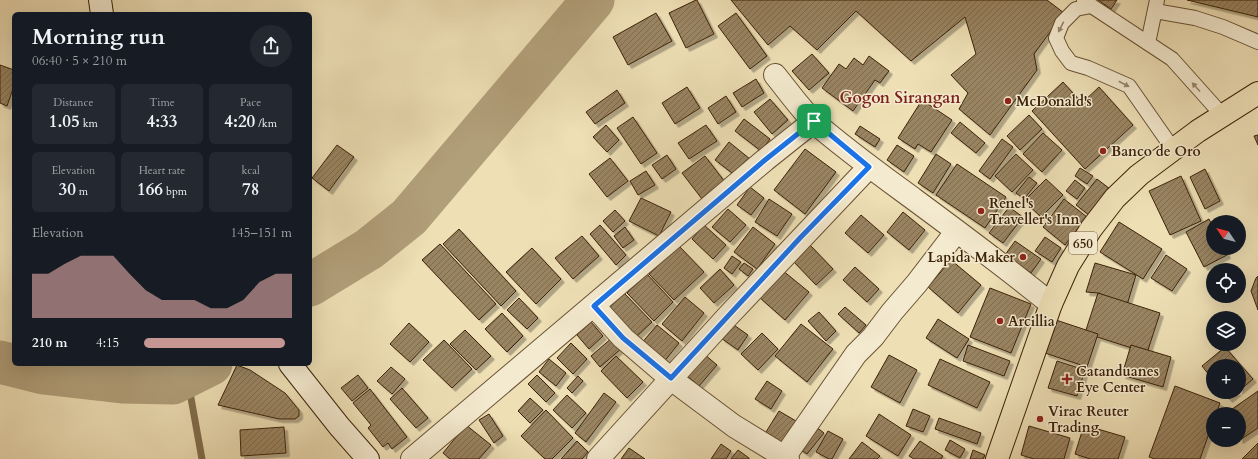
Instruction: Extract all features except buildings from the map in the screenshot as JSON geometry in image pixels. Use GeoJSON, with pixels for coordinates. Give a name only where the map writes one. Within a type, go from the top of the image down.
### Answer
{"type":"FeatureCollection","features":[{"type":"Feature","properties":{"kind":"main road","name":"650"},"geometry":{"type":"LineString","coordinates":[[997,459],[1051,304],[1068,266],[1091,229],[1115,198],[1139,175],[1173,150],[1258,93]]}},
{"type":"Feature","properties":{"kind":"street"},"geometry":{"type":"LineString","coordinates":[[100,0],[102,12]]}},
{"type":"Feature","properties":{"kind":"street"},"geometry":{"type":"LineString","coordinates":[[775,75],[814,121],[869,167],[1051,304]]}},
{"type":"Feature","properties":{"kind":"street"},"geometry":{"type":"LineString","coordinates":[[412,459],[765,160],[814,121]]}},
{"type":"Feature","properties":{"kind":"street"},"geometry":{"type":"LineString","coordinates":[[598,459],[790,249],[869,167]]}},
{"type":"Feature","properties":{"kind":"street"},"geometry":{"type":"LineString","coordinates":[[594,306],[623,338],[671,378],[734,426],[785,458],[856,354],[917,283],[956,232]]}},
{"type":"Feature","properties":{"kind":"street"},"geometry":{"type":"LineString","coordinates":[[292,366],[339,426],[368,459]]}},
{"type":"Feature","properties":{"kind":"lane"},"geometry":{"type":"LineString","coordinates":[[1173,150],[1129,86],[1088,68],[1071,63],[1062,51],[1056,38],[1062,23],[1076,9],[1087,3],[1172,59],[1223,116]]}},
{"type":"Feature","properties":{"kind":"lane"},"geometry":{"type":"LineString","coordinates":[[1148,43],[1156,5],[1223,27],[1258,42]]}},
{"type":"Feature","properties":{"kind":"waterway"},"geometry":{"type":"LineString","coordinates":[[312,284],[369,249],[409,217],[593,0]]}},
{"type":"Feature","properties":{"kind":"waterway"},"geometry":{"type":"LineString","coordinates":[[0,362],[12,365]]}},
{"type":"Feature","properties":{"kind":"waterway"},"geometry":{"type":"LineString","coordinates":[[16,366],[43,373],[122,382],[173,383],[207,366]]}},
{"type":"Feature","properties":{"kind":"waterway"},"geometry":{"type":"LineString","coordinates":[[187,376],[202,459]]}},
{"type":"Feature","properties":{"kind":"place","name":"McDonald's"},"geometry":{"type":"Point","coordinates":[1008,101]}},
{"type":"Feature","properties":{"kind":"place","name":"Banco de Oro"},"geometry":{"type":"Point","coordinates":[1103,151]}},
{"type":"Feature","properties":{"kind":"place","name":"Renel's Traveller's Inn"},"geometry":{"type":"Point","coordinates":[981,211]}},
{"type":"Feature","properties":{"kind":"place","name":"Lapida Maker"},"geometry":{"type":"Point","coordinates":[1023,257]}},
{"type":"Feature","properties":{"kind":"place","name":"Arcillia"},"geometry":{"type":"Point","coordinates":[1000,321]}},
{"type":"Feature","properties":{"kind":"place","name":"Catanduanes Eye Center"},"geometry":{"type":"Point","coordinates":[1067,379]}},
{"type":"Feature","properties":{"kind":"place","name":"Virac Reuter Trading"},"geometry":{"type":"Point","coordinates":[1040,419]}},
{"type":"Feature","properties":{"kind":"district","name":"Gogon Sirangan"},"geometry":{"type":"Point","coordinates":[900,97]}},
{"type":"Feature","properties":{"kind":"route"},"geometry":{"type":"LineString","coordinates":[[814,121],[869,167],[800,238],[671,378],[623,338],[594,306],[765,160],[814,121]]}}]}
